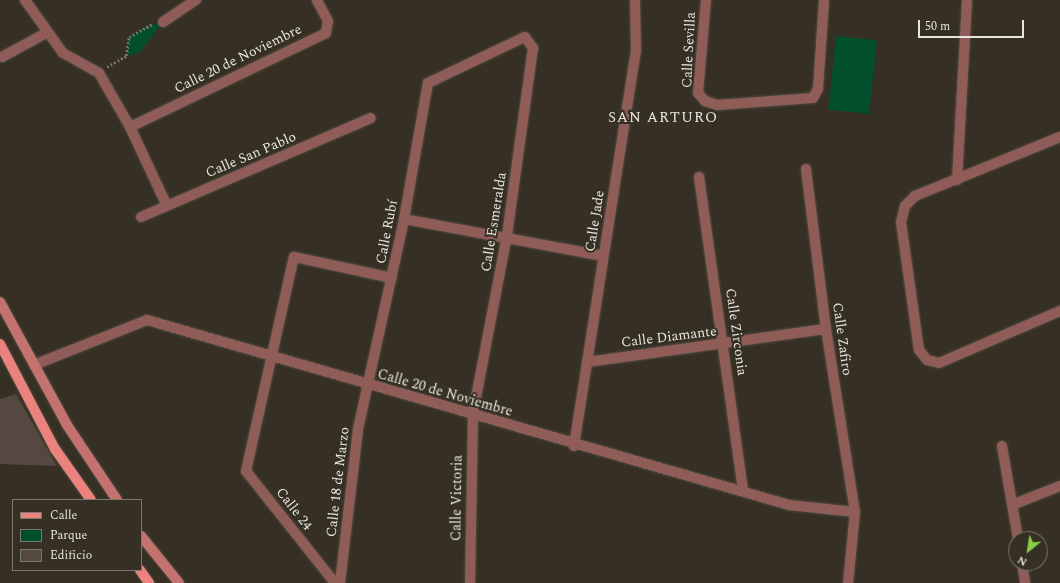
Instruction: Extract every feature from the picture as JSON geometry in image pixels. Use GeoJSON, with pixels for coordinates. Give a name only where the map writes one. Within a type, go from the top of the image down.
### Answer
{"type":"FeatureCollection","features":[{"type":"Feature","properties":{"kind":"main road"},"geometry":{"type":"LineString","coordinates":[[0,302],[67,425],[116,499]]}},
{"type":"Feature","properties":{"kind":"main road"},"geometry":{"type":"LineString","coordinates":[[0,344],[55,449],[90,499]]}},
{"type":"Feature","properties":{"kind":"main road"},"geometry":{"type":"LineString","coordinates":[[142,537],[179,583]]}},
{"type":"Feature","properties":{"kind":"main road"},"geometry":{"type":"LineString","coordinates":[[141,571],[149,583]]}},
{"type":"Feature","properties":{"kind":"street"},"geometry":{"type":"LineString","coordinates":[[25,0],[63,53],[99,73],[130,127],[167,206]]}},
{"type":"Feature","properties":{"kind":"street"},"geometry":{"type":"LineString","coordinates":[[163,22],[196,0]]}},
{"type":"Feature","properties":{"kind":"street","name":"Calle 20 de Noviembre"},"geometry":{"type":"LineString","coordinates":[[130,127],[326,33],[328,21],[317,0]]}},
{"type":"Feature","properties":{"kind":"street","name":"Calle Jade"},"geometry":{"type":"LineString","coordinates":[[574,446],[636,51],[635,0]]}},
{"type":"Feature","properties":{"kind":"street","name":"Calle Sevilla"},"geometry":{"type":"LineString","coordinates":[[706,0],[698,93],[705,101],[716,105],[806,102],[813,98],[818,89],[824,0]]}},
{"type":"Feature","properties":{"kind":"street"},"geometry":{"type":"LineString","coordinates":[[957,180],[968,0]]}},
{"type":"Feature","properties":{"kind":"street"},"geometry":{"type":"LineString","coordinates":[[2,57],[48,32]]}},
{"type":"Feature","properties":{"kind":"street","name":"Calle Rubí"},"geometry":{"type":"LineString","coordinates":[[370,386],[404,219],[428,82],[525,37]]}},
{"type":"Feature","properties":{"kind":"street","name":"Calle Esmeralda"},"geometry":{"type":"LineString","coordinates":[[472,414],[507,236],[534,48],[525,37]]}},
{"type":"Feature","properties":{"kind":"street","name":"Calle San Pablo"},"geometry":{"type":"LineString","coordinates":[[141,217],[371,118]]}},
{"type":"Feature","properties":{"kind":"street"},"geometry":{"type":"LineString","coordinates":[[1060,138],[915,196],[905,206],[901,222],[919,350],[927,360],[939,362],[1060,311]]}},
{"type":"Feature","properties":{"kind":"street","name":"Calle Zafiro"},"geometry":{"type":"LineString","coordinates":[[806,168],[826,330],[855,512],[848,583]]}},
{"type":"Feature","properties":{"kind":"street","name":"Calle Zirconia"},"geometry":{"type":"LineString","coordinates":[[699,177],[724,345],[743,491]]}},
{"type":"Feature","properties":{"kind":"street"},"geometry":{"type":"LineString","coordinates":[[404,219],[507,236],[603,256]]}},
{"type":"Feature","properties":{"kind":"street"},"geometry":{"type":"LineString","coordinates":[[274,355],[294,257],[392,278]]}},
{"type":"Feature","properties":{"kind":"street","name":"Calle 20 de Noviembre"},"geometry":{"type":"LineString","coordinates":[[34,365],[147,320],[274,355],[370,386],[472,414],[574,446],[743,491],[789,505],[855,512]]}},
{"type":"Feature","properties":{"kind":"street","name":"Calle Diamante"},"geometry":{"type":"LineString","coordinates":[[587,362],[724,345],[826,330]]}},
{"type":"Feature","properties":{"kind":"street","name":"Calle 24"},"geometry":{"type":"LineString","coordinates":[[274,355],[246,471],[335,583]]}},
{"type":"Feature","properties":{"kind":"street","name":"Calle 18 de Marzo"},"geometry":{"type":"LineString","coordinates":[[340,583],[358,429],[370,386]]}},
{"type":"Feature","properties":{"kind":"street","name":"Calle Victoria"},"geometry":{"type":"LineString","coordinates":[[470,583],[472,414]]}},
{"type":"Feature","properties":{"kind":"street"},"geometry":{"type":"LineString","coordinates":[[1002,446],[1017,531]]}},
{"type":"Feature","properties":{"kind":"street"},"geometry":{"type":"LineString","coordinates":[[1012,505],[1060,486]]}},
{"type":"Feature","properties":{"kind":"street"},"geometry":{"type":"LineString","coordinates":[[1023,571],[1025,583]]}},
{"type":"Feature","properties":{"kind":"path"},"geometry":{"type":"LineString","coordinates":[[99,73],[126,56],[129,37],[147,26],[163,22]]}},
{"type":"Feature","properties":{"kind":"green space"},"geometry":{"type":"Polygon","coordinates":[[[163,22],[140,52],[126,56],[129,37],[147,26],[163,22]]]}},
{"type":"Feature","properties":{"kind":"green space"},"geometry":{"type":"Polygon","coordinates":[[[836,36],[877,40],[869,114],[828,110],[836,36]]]}},
{"type":"Feature","properties":{"kind":"building"},"geometry":{"type":"Polygon","coordinates":[[[16,394],[57,466],[0,464],[0,399],[16,394]]]}},
{"type":"Feature","properties":{"kind":"district","name":"SAN ARTURO"},"geometry":{"type":"Point","coordinates":[663,118]}}]}
